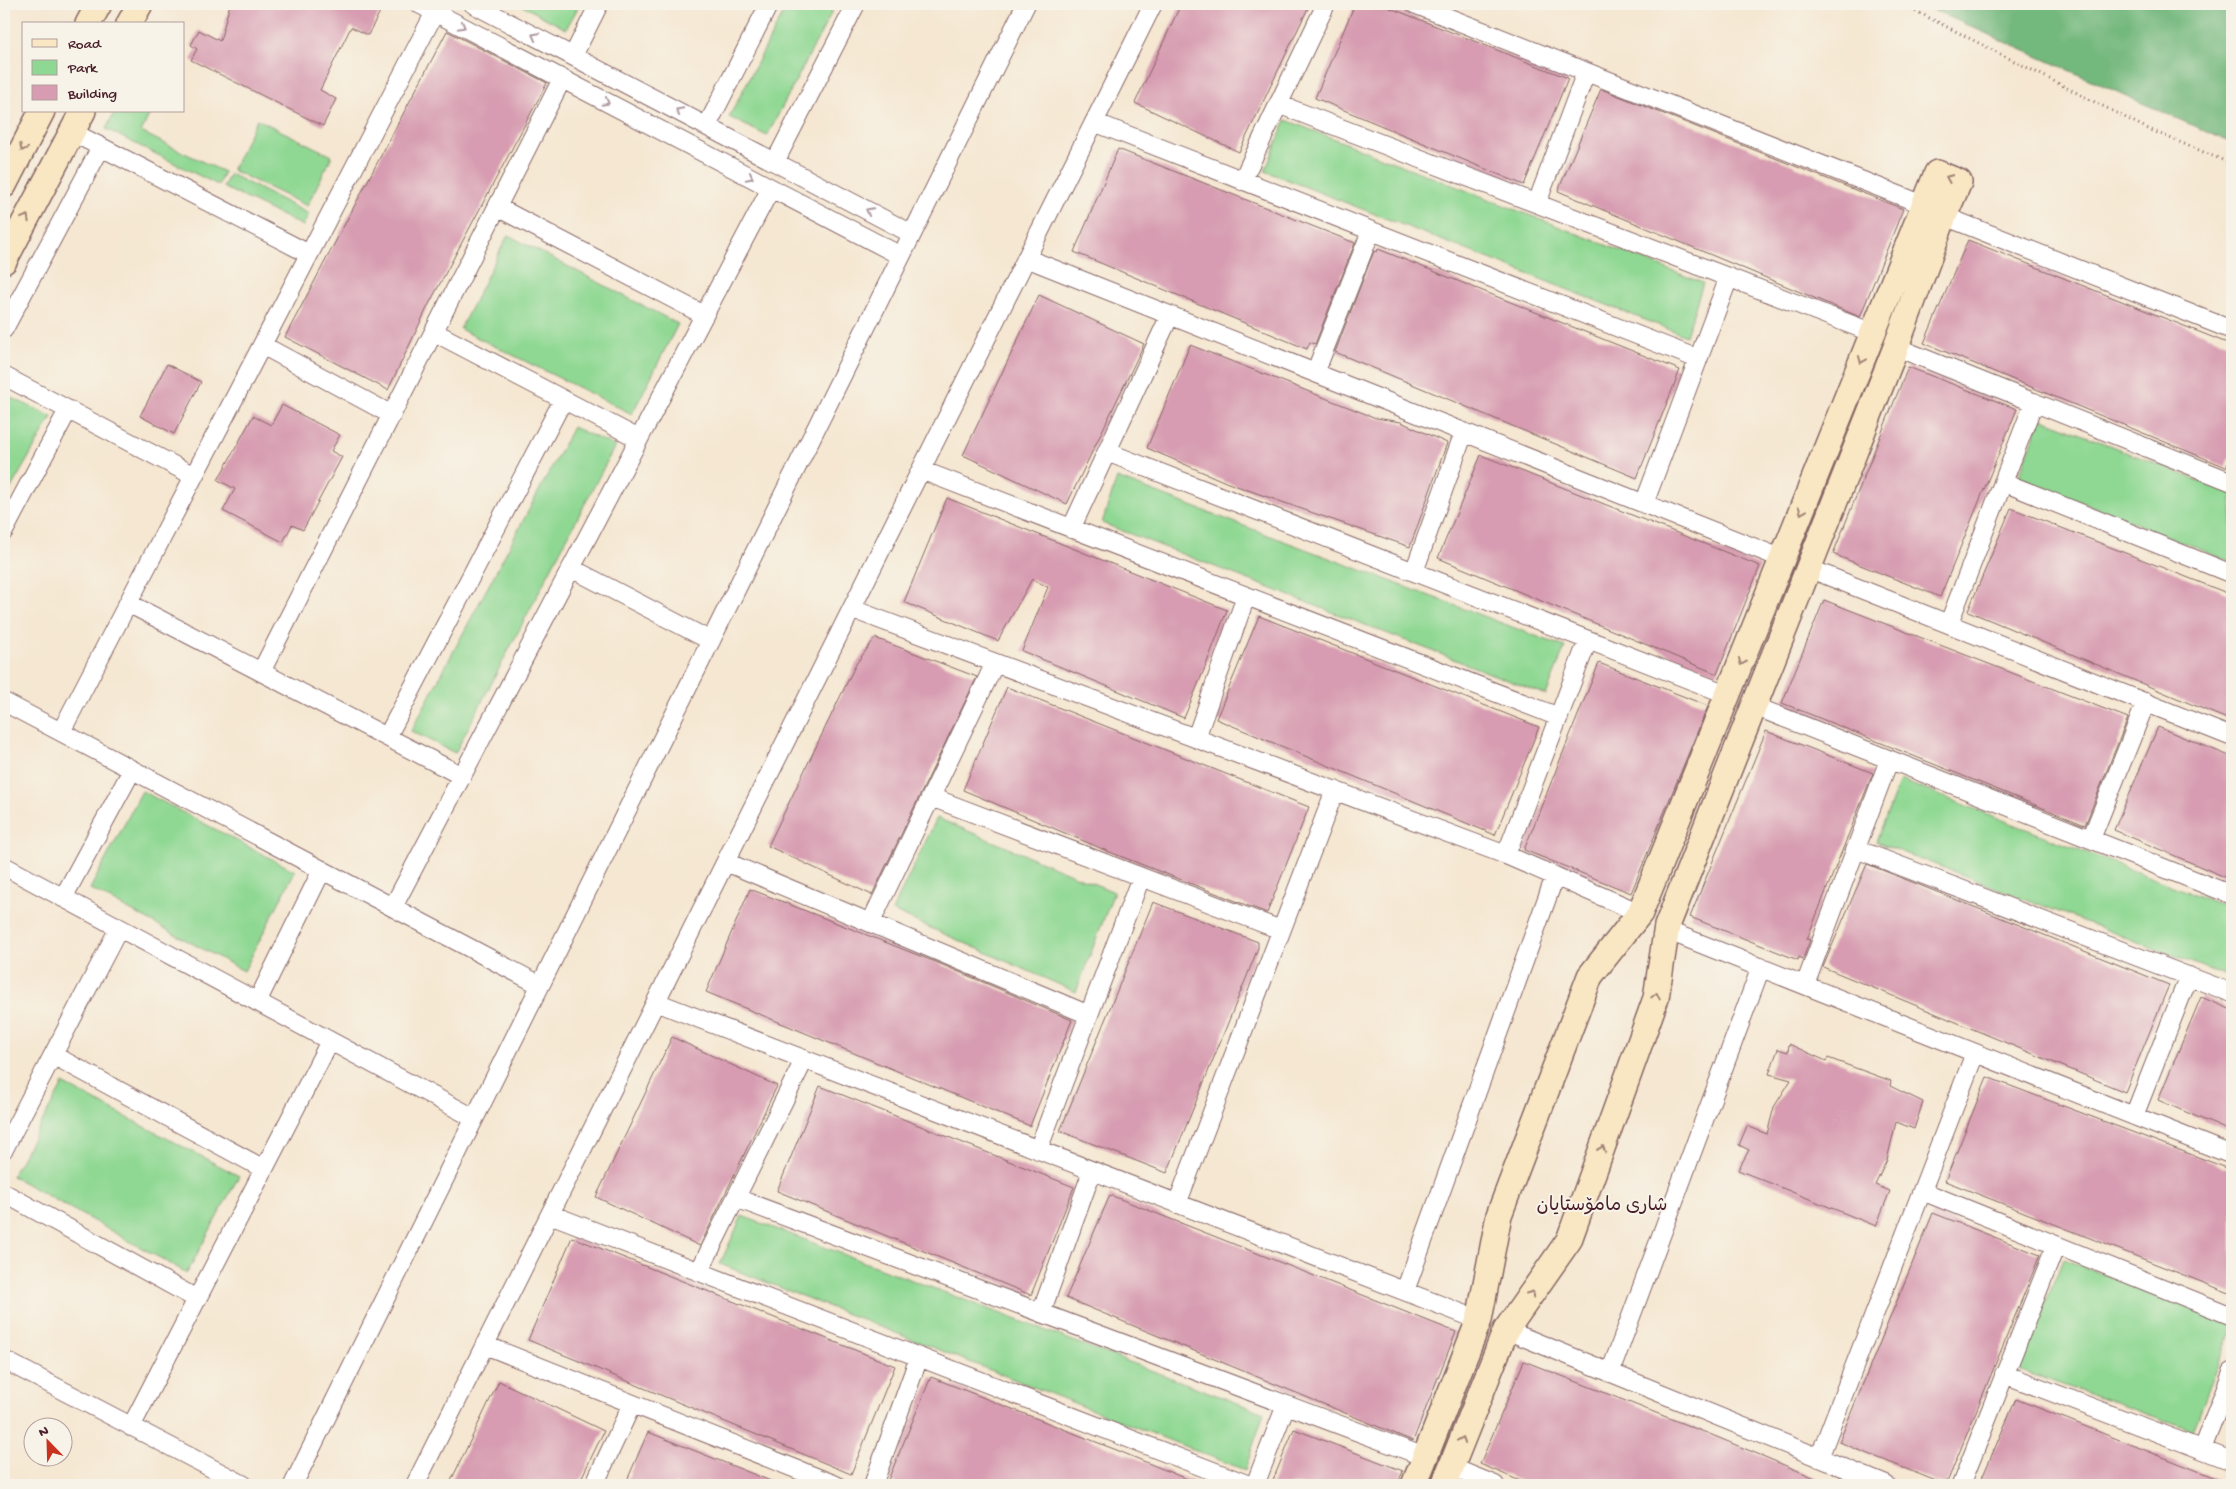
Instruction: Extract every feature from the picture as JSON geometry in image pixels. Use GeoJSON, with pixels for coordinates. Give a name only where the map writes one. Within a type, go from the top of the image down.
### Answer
{"type":"FeatureCollection","features":[{"type":"Feature","properties":{"kind":"street"},"geometry":{"type":"LineString","coordinates":[[89,22],[98,4]]}},
{"type":"Feature","properties":{"kind":"street"},"geometry":{"type":"LineString","coordinates":[[130,22],[140,4]]}},
{"type":"Feature","properties":{"kind":"street"},"geometry":{"type":"LineString","coordinates":[[419,4],[901,256]]}},
{"type":"Feature","properties":{"kind":"street"},"geometry":{"type":"LineString","coordinates":[[473,4],[912,234]]}},
{"type":"Feature","properties":{"kind":"street"},"geometry":{"type":"LineString","coordinates":[[573,56],[599,4]]}},
{"type":"Feature","properties":{"kind":"street"},"geometry":{"type":"LineString","coordinates":[[707,126],[769,4]]}},
{"type":"Feature","properties":{"kind":"street"},"geometry":{"type":"LineString","coordinates":[[776,162],[856,4]]}},
{"type":"Feature","properties":{"kind":"street"},"geometry":{"type":"LineString","coordinates":[[293,1485],[1026,4]]}},
{"type":"Feature","properties":{"kind":"street"},"geometry":{"type":"LineString","coordinates":[[415,1485],[1153,4]]}},
{"type":"Feature","properties":{"kind":"street"},"geometry":{"type":"LineString","coordinates":[[1242,181],[1326,4]]}},
{"type":"Feature","properties":{"kind":"street"},"geometry":{"type":"LineString","coordinates":[[1414,4],[2232,330]]}},
{"type":"Feature","properties":{"kind":"street"},"geometry":{"type":"LineString","coordinates":[[60,732],[435,12]]}},
{"type":"Feature","properties":{"kind":"street"},"geometry":{"type":"LineString","coordinates":[[1537,203],[1586,72]]}},
{"type":"Feature","properties":{"kind":"street"},"geometry":{"type":"LineString","coordinates":[[261,672],[562,79]]}},
{"type":"Feature","properties":{"kind":"street"},"geometry":{"type":"LineString","coordinates":[[639,119],[650,96]]}},
{"type":"Feature","properties":{"kind":"street"},"geometry":{"type":"LineString","coordinates":[[1278,104],[1873,333]]}},
{"type":"Feature","properties":{"kind":"street"},"geometry":{"type":"LineString","coordinates":[[4,185],[41,112]]}},
{"type":"Feature","properties":{"kind":"street"},"geometry":{"type":"LineString","coordinates":[[4,262],[78,122],[101,147],[309,254]]}},
{"type":"Feature","properties":{"kind":"street"},"geometry":{"type":"LineString","coordinates":[[1094,122],[1698,360]]}},
{"type":"Feature","properties":{"kind":"street"},"geometry":{"type":"LineString","coordinates":[[4,329],[101,147]]}},
{"type":"Feature","properties":{"kind":"street"},"geometry":{"type":"LineString","coordinates":[[792,199],[803,177]]}},
{"type":"Feature","properties":{"kind":"street"},"geometry":{"type":"LineString","coordinates":[[392,907],[771,188]]}},
{"type":"Feature","properties":{"kind":"street"},"geometry":{"type":"LineString","coordinates":[[497,207],[704,315]]}},
{"type":"Feature","properties":{"kind":"street"},"geometry":{"type":"LineString","coordinates":[[1414,1485],[1479,1320],[1499,1215],[1590,976],[1640,913],[1873,333],[1934,211]]}},
{"type":"Feature","properties":{"kind":"street"},"geometry":{"type":"LineString","coordinates":[[1495,1485],[1448,1476],[1506,1330],[1569,1240],[1656,998],[1666,930],[1896,347],[1934,211]]}},
{"type":"Feature","properties":{"kind":"street"},"geometry":{"type":"LineString","coordinates":[[1314,373],[1371,231]]}},
{"type":"Feature","properties":{"kind":"street"},"geometry":{"type":"LineString","coordinates":[[1026,258],[1783,559]]}},
{"type":"Feature","properties":{"kind":"street"},"geometry":{"type":"LineString","coordinates":[[1644,504],[1729,277]]}},
{"type":"Feature","properties":{"kind":"street"},"geometry":{"type":"LineString","coordinates":[[1072,529],[1170,315]]}},
{"type":"Feature","properties":{"kind":"street"},"geometry":{"type":"LineString","coordinates":[[434,332],[638,439]]}},
{"type":"Feature","properties":{"kind":"street"},"geometry":{"type":"LineString","coordinates":[[262,345],[392,415]]}},
{"type":"Feature","properties":{"kind":"street"},"geometry":{"type":"LineString","coordinates":[[1896,347],[2232,482]]}},
{"type":"Feature","properties":{"kind":"street"},"geometry":{"type":"LineString","coordinates":[[4,376],[194,476]]}},
{"type":"Feature","properties":{"kind":"street"},"geometry":{"type":"LineString","coordinates":[[387,737],[563,400]]}},
{"type":"Feature","properties":{"kind":"street"},"geometry":{"type":"LineString","coordinates":[[1949,624],[2034,402]]}},
{"type":"Feature","properties":{"kind":"street"},"geometry":{"type":"LineString","coordinates":[[4,531],[68,410]]}},
{"type":"Feature","properties":{"kind":"street"},"geometry":{"type":"LineString","coordinates":[[1414,572],[1464,432]]}},
{"type":"Feature","properties":{"kind":"street"},"geometry":{"type":"LineString","coordinates":[[1107,452],[1729,695]]}},
{"type":"Feature","properties":{"kind":"street"},"geometry":{"type":"LineString","coordinates":[[921,470],[1558,717]]}},
{"type":"Feature","properties":{"kind":"street"},"geometry":{"type":"LineString","coordinates":[[2003,482],[2232,574]]}},
{"type":"Feature","properties":{"kind":"street"},"geometry":{"type":"LineString","coordinates":[[571,568],[711,641]]}},
{"type":"Feature","properties":{"kind":"street"},"geometry":{"type":"LineString","coordinates":[[1808,568],[2232,737]]}},
{"type":"Feature","properties":{"kind":"street"},"geometry":{"type":"LineString","coordinates":[[1196,738],[1246,596]]}},
{"type":"Feature","properties":{"kind":"street"},"geometry":{"type":"LineString","coordinates":[[128,603],[462,776]]}},
{"type":"Feature","properties":{"kind":"street"},"geometry":{"type":"LineString","coordinates":[[852,609],[1506,855],[1640,913]]}},
{"type":"Feature","properties":{"kind":"street"},"geometry":{"type":"LineString","coordinates":[[1756,626],[1782,635]]}},
{"type":"Feature","properties":{"kind":"street"},"geometry":{"type":"LineString","coordinates":[[1506,855],[1588,640]]}},
{"type":"Feature","properties":{"kind":"street"},"geometry":{"type":"LineString","coordinates":[[870,922],[995,663]]}},
{"type":"Feature","properties":{"kind":"street"},"geometry":{"type":"LineString","coordinates":[[4,702],[540,985]]}},
{"type":"Feature","properties":{"kind":"street"},"geometry":{"type":"LineString","coordinates":[[2091,839],[2146,702]]}},
{"type":"Feature","properties":{"kind":"street"},"geometry":{"type":"LineString","coordinates":[[1754,706],[2232,894]]}},
{"type":"Feature","properties":{"kind":"street"},"geometry":{"type":"LineString","coordinates":[[1805,985],[1889,760]]}},
{"type":"Feature","properties":{"kind":"street"},"geometry":{"type":"LineString","coordinates":[[63,898],[132,770]]}},
{"type":"Feature","properties":{"kind":"street"},"geometry":{"type":"LineString","coordinates":[[1177,1204],[1334,790]]}},
{"type":"Feature","properties":{"kind":"street"},"geometry":{"type":"LineString","coordinates":[[931,797],[1281,930]]}},
{"type":"Feature","properties":{"kind":"street"},"geometry":{"type":"LineString","coordinates":[[1856,849],[2232,993]]}},
{"type":"Feature","properties":{"kind":"street"},"geometry":{"type":"LineString","coordinates":[[726,862],[1089,1015]]}},
{"type":"Feature","properties":{"kind":"street"},"geometry":{"type":"LineString","coordinates":[[4,866],[474,1118]]}},
{"type":"Feature","properties":{"kind":"street"},"geometry":{"type":"LineString","coordinates":[[257,1002],[322,870]]}},
{"type":"Feature","properties":{"kind":"street"},"geometry":{"type":"LineString","coordinates":[[1405,1291],[1555,876]]}},
{"type":"Feature","properties":{"kind":"street"},"geometry":{"type":"LineString","coordinates":[[1038,1150],[1141,877]]}},
{"type":"Feature","properties":{"kind":"street"},"geometry":{"type":"LineString","coordinates":[[4,1149],[120,928]]}},
{"type":"Feature","properties":{"kind":"street"},"geometry":{"type":"LineString","coordinates":[[1666,930],[2232,1154]]}},
{"type":"Feature","properties":{"kind":"street"},"geometry":{"type":"LineString","coordinates":[[1610,1373],[1761,968]]}},
{"type":"Feature","properties":{"kind":"street"},"geometry":{"type":"LineString","coordinates":[[2134,1116],[2189,976]]}},
{"type":"Feature","properties":{"kind":"street"},"geometry":{"type":"LineString","coordinates":[[656,1002],[1479,1320]]}},
{"type":"Feature","properties":{"kind":"street"},"geometry":{"type":"LineString","coordinates":[[131,1427],[330,1041]]}},
{"type":"Feature","properties":{"kind":"street"},"geometry":{"type":"LineString","coordinates":[[1819,1458],[1975,1052]]}},
{"type":"Feature","properties":{"kind":"street"},"geometry":{"type":"LineString","coordinates":[[53,1055],[264,1170]]}},
{"type":"Feature","properties":{"kind":"street"},"geometry":{"type":"LineString","coordinates":[[700,1272],[804,1060]]}},
{"type":"Feature","properties":{"kind":"street"},"geometry":{"type":"LineString","coordinates":[[1041,1313],[1092,1171]]}},
{"type":"Feature","properties":{"kind":"street"},"geometry":{"type":"LineString","coordinates":[[1922,1191],[2232,1316]]}},
{"type":"Feature","properties":{"kind":"street"},"geometry":{"type":"LineString","coordinates":[[4,1193],[197,1299]]}},
{"type":"Feature","properties":{"kind":"street"},"geometry":{"type":"LineString","coordinates":[[736,1198],[1425,1457]]}},
{"type":"Feature","properties":{"kind":"street"},"geometry":{"type":"LineString","coordinates":[[550,1214],[1249,1485]]}},
{"type":"Feature","properties":{"kind":"street"},"geometry":{"type":"LineString","coordinates":[[1961,1485],[2056,1245]]}},
{"type":"Feature","properties":{"kind":"street"},"geometry":{"type":"LineString","coordinates":[[1506,1330],[1886,1485]]}},
{"type":"Feature","properties":{"kind":"street"},"geometry":{"type":"LineString","coordinates":[[485,1345],[836,1485]]}},
{"type":"Feature","properties":{"kind":"street"},"geometry":{"type":"LineString","coordinates":[[873,1485],[919,1357]]}},
{"type":"Feature","properties":{"kind":"street"},"geometry":{"type":"LineString","coordinates":[[4,1360],[244,1485]]}},
{"type":"Feature","properties":{"kind":"street"},"geometry":{"type":"LineString","coordinates":[[2202,1449],[2232,1372]]}},
{"type":"Feature","properties":{"kind":"street"},"geometry":{"type":"LineString","coordinates":[[2004,1374],[2232,1461]]}},
{"type":"Feature","properties":{"kind":"street"},"geometry":{"type":"LineString","coordinates":[[1457,1377],[1483,1388]]}},
{"type":"Feature","properties":{"kind":"street"},"geometry":{"type":"LineString","coordinates":[[594,1485],[632,1404]]}},
{"type":"Feature","properties":{"kind":"street"},"geometry":{"type":"LineString","coordinates":[[1255,1485],[1286,1405]]}},
{"type":"Feature","properties":{"kind":"path"},"geometry":{"type":"LineString","coordinates":[[1902,4],[2146,128],[2232,164]]}},
{"type":"Feature","properties":{"kind":"green space"},"geometry":{"type":"Polygon","coordinates":[[[519,4],[580,4],[566,29],[519,4]]]}},
{"type":"Feature","properties":{"kind":"green space"},"geometry":{"type":"Polygon","coordinates":[[[788,4],[836,4],[767,136],[729,117],[788,4]]]}},
{"type":"Feature","properties":{"kind":"green space"},"geometry":{"type":"Polygon","coordinates":[[[1920,4],[2232,4],[2232,143],[1920,4]]]}},
{"type":"Feature","properties":{"kind":"green space"},"geometry":{"type":"Polygon","coordinates":[[[114,112],[151,112],[141,132],[224,172],[218,185],[106,129],[114,112]]]}},
{"type":"Feature","properties":{"kind":"green space"},"geometry":{"type":"Polygon","coordinates":[[[257,119],[332,156],[307,206],[232,170],[257,119]]]}},
{"type":"Feature","properties":{"kind":"green space"},"geometry":{"type":"Polygon","coordinates":[[[1286,120],[1703,283],[1686,336],[1265,171],[1286,120]]]}},
{"type":"Feature","properties":{"kind":"green space"},"geometry":{"type":"Polygon","coordinates":[[[230,174],[309,214],[303,226],[223,187],[230,174]]]}},
{"type":"Feature","properties":{"kind":"green space"},"geometry":{"type":"Polygon","coordinates":[[[508,235],[678,324],[632,414],[460,329],[508,235]]]}},
{"type":"Feature","properties":{"kind":"green space"},"geometry":{"type":"Polygon","coordinates":[[[4,394],[52,417],[4,500],[4,394]]]}},
{"type":"Feature","properties":{"kind":"green space"},"geometry":{"type":"Polygon","coordinates":[[[2041,418],[2232,494],[2232,562],[2019,477],[2041,418]]]}},
{"type":"Feature","properties":{"kind":"green space"},"geometry":{"type":"Polygon","coordinates":[[[573,427],[615,446],[455,753],[411,731],[573,427]]]}},
{"type":"Feature","properties":{"kind":"green space"},"geometry":{"type":"Polygon","coordinates":[[[1117,478],[1565,647],[1546,695],[1102,523],[1117,478]]]}},
{"type":"Feature","properties":{"kind":"green space"},"geometry":{"type":"Polygon","coordinates":[[[1900,780],[2232,909],[2232,978],[1876,842],[1900,780]]]}},
{"type":"Feature","properties":{"kind":"green space"},"geometry":{"type":"Polygon","coordinates":[[[142,791],[295,871],[244,971],[90,889],[142,791]]]}},
{"type":"Feature","properties":{"kind":"green space"},"geometry":{"type":"Polygon","coordinates":[[[937,818],[1114,892],[1076,992],[892,911],[937,818]]]}},
{"type":"Feature","properties":{"kind":"green space"},"geometry":{"type":"Polygon","coordinates":[[[63,1084],[239,1176],[187,1273],[12,1176],[63,1084]]]}},
{"type":"Feature","properties":{"kind":"green space"},"geometry":{"type":"Polygon","coordinates":[[[742,1216],[1264,1413],[1245,1470],[720,1264],[742,1216]]]}},
{"type":"Feature","properties":{"kind":"green space"},"geometry":{"type":"Polygon","coordinates":[[[2063,1259],[2232,1323],[2232,1329],[2193,1430],[2019,1370],[2063,1259]]]}},
{"type":"Feature","properties":{"kind":"building"},"geometry":{"type":"Polygon","coordinates":[[[230,4],[384,4],[368,35],[351,27],[320,90],[336,99],[323,126],[191,60],[197,49],[191,45],[199,30],[220,41],[230,4]]]}},
{"type":"Feature","properties":{"kind":"building"},"geometry":{"type":"Polygon","coordinates":[[[1181,4],[1310,4],[1239,152],[1135,103],[1181,4]]]}},
{"type":"Feature","properties":{"kind":"building"},"geometry":{"type":"Polygon","coordinates":[[[1355,4],[1380,4],[1568,78],[1524,185],[1315,98],[1355,4]]]}},
{"type":"Feature","properties":{"kind":"building"},"geometry":{"type":"Polygon","coordinates":[[[447,31],[547,83],[428,306],[388,390],[285,337],[447,31]]]}},
{"type":"Feature","properties":{"kind":"building"},"geometry":{"type":"Polygon","coordinates":[[[1601,89],[1903,209],[1860,317],[1558,191],[1601,89]]]}},
{"type":"Feature","properties":{"kind":"building"},"geometry":{"type":"Polygon","coordinates":[[[1118,149],[1355,243],[1315,344],[1310,342],[1307,349],[1074,252],[1118,149]]]}},
{"type":"Feature","properties":{"kind":"building"},"geometry":{"type":"Polygon","coordinates":[[[1968,240],[2232,345],[2232,453],[2226,467],[1924,343],[1968,240]]]}},
{"type":"Feature","properties":{"kind":"building"},"geometry":{"type":"Polygon","coordinates":[[[1378,249],[1680,370],[1637,478],[1335,352],[1374,251],[1377,252],[1378,249]]]}},
{"type":"Feature","properties":{"kind":"building"},"geometry":{"type":"Polygon","coordinates":[[[1039,295],[1144,344],[1067,504],[963,455],[1039,295]]]}},
{"type":"Feature","properties":{"kind":"building"},"geometry":{"type":"Polygon","coordinates":[[[1190,345],[1376,418],[1401,422],[1447,443],[1410,547],[1228,483],[1147,448],[1190,345]]]}},
{"type":"Feature","properties":{"kind":"building"},"geometry":{"type":"Polygon","coordinates":[[[167,364],[201,382],[174,434],[140,416],[167,364]]]}},
{"type":"Feature","properties":{"kind":"building"},"geometry":{"type":"Polygon","coordinates":[[[1908,367],[2017,409],[1940,597],[1833,554],[1908,367]]]}},
{"type":"Feature","properties":{"kind":"building"},"geometry":{"type":"Polygon","coordinates":[[[282,405],[340,435],[331,451],[342,457],[303,530],[292,525],[283,542],[223,511],[235,489],[218,480],[253,416],[271,425],[282,405]]]}},
{"type":"Feature","properties":{"kind":"building"},"geometry":{"type":"Polygon","coordinates":[[[1481,455],[1760,566],[1717,674],[1438,558],[1481,455]]]}},
{"type":"Feature","properties":{"kind":"building"},"geometry":{"type":"Polygon","coordinates":[[[947,498],[1227,610],[1184,718],[1022,651],[1048,587],[1032,579],[998,641],[904,602],[947,498]]]}},
{"type":"Feature","properties":{"kind":"building"},"geometry":{"type":"Polygon","coordinates":[[[2011,508],[2232,595],[2232,721],[1968,611],[2011,508]]]}},
{"type":"Feature","properties":{"kind":"building"},"geometry":{"type":"Polygon","coordinates":[[[1824,600],[2128,718],[2085,825],[1782,703],[1824,600]]]}},
{"type":"Feature","properties":{"kind":"building"},"geometry":{"type":"Polygon","coordinates":[[[1259,616],[1539,727],[1495,835],[1216,719],[1259,616]]]}},
{"type":"Feature","properties":{"kind":"building"},"geometry":{"type":"Polygon","coordinates":[[[875,638],[977,677],[872,895],[768,846],[856,664],[875,638]]]}},
{"type":"Feature","properties":{"kind":"building"},"geometry":{"type":"Polygon","coordinates":[[[1599,663],[1708,706],[1631,893],[1524,850],[1599,663]]]}},
{"type":"Feature","properties":{"kind":"building"},"geometry":{"type":"Polygon","coordinates":[[[1007,687],[1309,807],[1267,913],[1112,853],[963,790],[1007,687]]]}},
{"type":"Feature","properties":{"kind":"building"},"geometry":{"type":"Polygon","coordinates":[[[2158,727],[2232,757],[2232,880],[2114,830],[2158,727]]]}},
{"type":"Feature","properties":{"kind":"building"},"geometry":{"type":"Polygon","coordinates":[[[1766,731],[1873,773],[1807,939],[1810,940],[1803,959],[1799,957],[1798,960],[1690,917],[1766,731]]]}},
{"type":"Feature","properties":{"kind":"building"},"geometry":{"type":"Polygon","coordinates":[[[1867,864],[2169,985],[2125,1092],[1823,967],[1867,864]]]}},
{"type":"Feature","properties":{"kind":"building"},"geometry":{"type":"Polygon","coordinates":[[[750,889],[938,963],[1072,1020],[1030,1126],[706,992],[750,889]]]}},
{"type":"Feature","properties":{"kind":"building"},"geometry":{"type":"Polygon","coordinates":[[[1153,902],[1258,942],[1258,948],[1247,976],[1167,1173],[1060,1131],[1153,902]]]}},
{"type":"Feature","properties":{"kind":"building"},"geometry":{"type":"Polygon","coordinates":[[[2201,997],[2232,1010],[2232,1132],[2158,1100],[2201,997]]]}},
{"type":"Feature","properties":{"kind":"building"},"geometry":{"type":"Polygon","coordinates":[[[672,1037],[777,1086],[700,1246],[596,1197],[672,1037]]]}},
{"type":"Feature","properties":{"kind":"building"},"geometry":{"type":"Polygon","coordinates":[[[1789,1044],[1826,1061],[1828,1058],[1891,1081],[1890,1086],[1923,1102],[1914,1129],[1896,1122],[1887,1160],[1875,1185],[1890,1191],[1876,1226],[1738,1170],[1749,1150],[1739,1145],[1747,1126],[1767,1134],[1774,1107],[1791,1080],[1769,1074],[1778,1049],[1788,1052],[1789,1044]]]}},
{"type":"Feature","properties":{"kind":"building"},"geometry":{"type":"Polygon","coordinates":[[[1987,1077],[2232,1170],[2232,1294],[1945,1181],[1987,1077]]]}},
{"type":"Feature","properties":{"kind":"building"},"geometry":{"type":"Polygon","coordinates":[[[820,1086],[1074,1187],[1031,1295],[777,1191],[820,1086]]]}},
{"type":"Feature","properties":{"kind":"building"},"geometry":{"type":"Polygon","coordinates":[[[1110,1195],[1456,1332],[1413,1441],[1066,1298],[1110,1195]]]}},
{"type":"Feature","properties":{"kind":"building"},"geometry":{"type":"Polygon","coordinates":[[[1933,1213],[2040,1255],[1946,1485],[1839,1442],[1933,1213]]]}},
{"type":"Feature","properties":{"kind":"building"},"geometry":{"type":"Polygon","coordinates":[[[572,1237],[895,1366],[851,1474],[528,1340],[572,1237]]]}},
{"type":"Feature","properties":{"kind":"building"},"geometry":{"type":"Polygon","coordinates":[[[1524,1361],[1712,1435],[1832,1485],[1530,1485],[1480,1464],[1524,1361]]]}},
{"type":"Feature","properties":{"kind":"building"},"geometry":{"type":"Polygon","coordinates":[[[931,1377],[1201,1485],[900,1485],[888,1480],[931,1377]]]}},
{"type":"Feature","properties":{"kind":"building"},"geometry":{"type":"Polygon","coordinates":[[[499,1381],[604,1431],[578,1485],[449,1485],[499,1381]]]}},
{"type":"Feature","properties":{"kind":"building"},"geometry":{"type":"Polygon","coordinates":[[[2016,1399],[2231,1484],[2231,1485],[1979,1485],[2016,1399]]]}},
{"type":"Feature","properties":{"kind":"building"},"geometry":{"type":"Polygon","coordinates":[[[1294,1429],[1403,1471],[1397,1485],[1271,1485],[1294,1429]]]}},
{"type":"Feature","properties":{"kind":"building"},"geometry":{"type":"Polygon","coordinates":[[[648,1432],[778,1484],[778,1485],[625,1485],[648,1432]]]}},
{"type":"Feature","properties":{"kind":"district","name":"شاری مامۆستایان"},"geometry":{"type":"Point","coordinates":[1602,1203]}}]}
